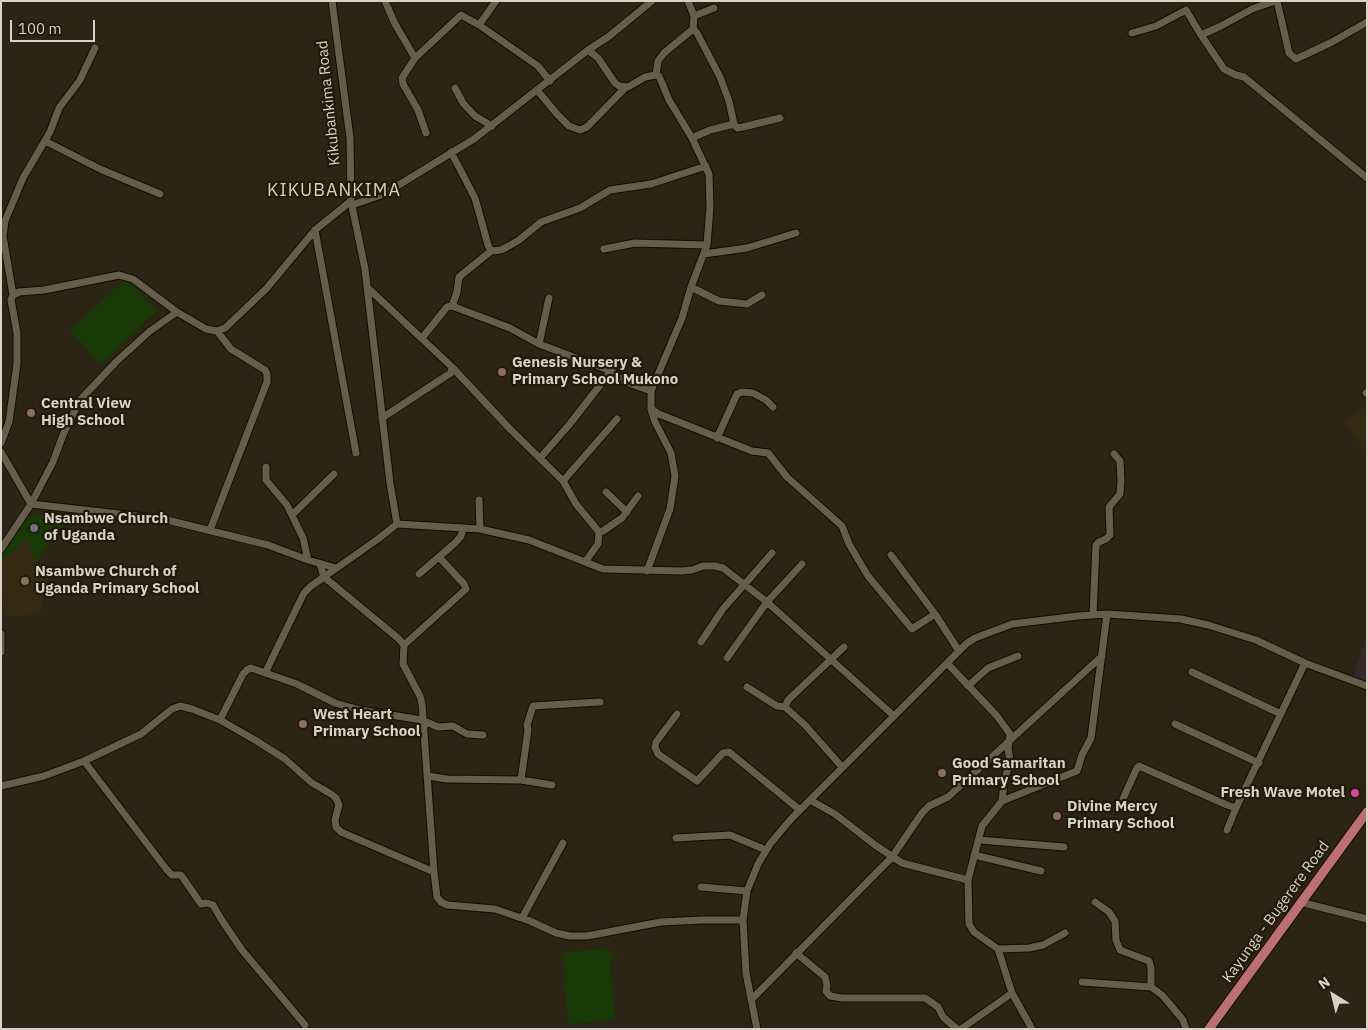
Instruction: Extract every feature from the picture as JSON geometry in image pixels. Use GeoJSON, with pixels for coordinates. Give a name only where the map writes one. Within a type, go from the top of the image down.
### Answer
{"type":"FeatureCollection","features":[{"type":"Feature","properties":{"kind":"main road","name":"Kayunga - Bugerere Road"},"geometry":{"type":"LineString","coordinates":[[1208,1029],[1367,812]]}},
{"type":"Feature","properties":{"kind":"street","name":"Kikubankima Road"},"geometry":{"type":"LineString","coordinates":[[332,1],[350,138],[351,203],[368,288],[382,418],[397,524]]}},
{"type":"Feature","properties":{"kind":"street"},"geometry":{"type":"LineString","coordinates":[[385,1],[387,9],[415,58]]}},
{"type":"Feature","properties":{"kind":"street"},"geometry":{"type":"LineString","coordinates":[[479,25],[496,1]]}},
{"type":"Feature","properties":{"kind":"street"},"geometry":{"type":"LineString","coordinates":[[13,295],[19,292],[44,290],[119,275],[133,279],[177,312],[206,329],[217,331],[225,328],[249,307],[272,282],[315,230],[351,203],[384,194],[474,139],[652,1]]}},
{"type":"Feature","properties":{"kind":"street"},"geometry":{"type":"LineString","coordinates":[[656,75],[658,61],[664,53],[693,29],[694,16],[688,1]]}},
{"type":"Feature","properties":{"kind":"street"},"geometry":{"type":"LineString","coordinates":[[1200,36],[1215,30],[1252,8],[1276,1],[1289,53],[1296,59],[1332,42],[1367,22]]}},
{"type":"Feature","properties":{"kind":"street"},"geometry":{"type":"LineString","coordinates":[[694,16],[714,8]]}},
{"type":"Feature","properties":{"kind":"street"},"geometry":{"type":"LineString","coordinates":[[1132,33],[1156,26],[1186,10],[1200,36],[1224,69],[1244,78],[1367,178]]}},
{"type":"Feature","properties":{"kind":"street"},"geometry":{"type":"LineString","coordinates":[[426,132],[418,110],[403,84],[402,78],[415,58],[461,15],[479,25],[538,66],[550,80]]}},
{"type":"Feature","properties":{"kind":"street"},"geometry":{"type":"LineString","coordinates":[[693,29],[697,33],[720,77],[729,101],[734,124],[738,128],[780,118]]}},
{"type":"Feature","properties":{"kind":"street"},"geometry":{"type":"LineString","coordinates":[[1,443],[9,422],[18,364],[17,333],[11,300],[13,295],[4,230],[6,221],[23,178],[50,132],[59,108],[80,80],[96,48]]}},
{"type":"Feature","properties":{"kind":"street"},"geometry":{"type":"LineString","coordinates":[[588,50],[598,58],[614,83],[625,88]]}},
{"type":"Feature","properties":{"kind":"street"},"geometry":{"type":"LineString","coordinates":[[537,90],[569,126],[580,130],[625,88],[645,77],[656,75]]}},
{"type":"Feature","properties":{"kind":"street"},"geometry":{"type":"LineString","coordinates":[[647,571],[670,509],[675,476],[671,453],[650,409],[651,392],[682,318],[690,287],[707,245],[710,185],[706,166],[669,100],[659,76],[656,75]]}},
{"type":"Feature","properties":{"kind":"street"},"geometry":{"type":"LineString","coordinates":[[455,88],[463,103],[476,116],[492,126]]}},
{"type":"Feature","properties":{"kind":"street"},"geometry":{"type":"LineString","coordinates":[[692,138],[710,130],[734,124]]}},
{"type":"Feature","properties":{"kind":"street"},"geometry":{"type":"LineString","coordinates":[[45,141],[100,169],[160,194]]}},
{"type":"Feature","properties":{"kind":"street"},"geometry":{"type":"LineString","coordinates":[[451,152],[475,198],[491,250]]}},
{"type":"Feature","properties":{"kind":"street"},"geometry":{"type":"LineString","coordinates":[[452,306],[457,292],[458,277],[491,250],[501,250],[507,247],[541,222],[580,208],[610,190],[652,184],[706,166]]}},
{"type":"Feature","properties":{"kind":"street"},"geometry":{"type":"LineString","coordinates":[[315,230],[356,453]]}},
{"type":"Feature","properties":{"kind":"street"},"geometry":{"type":"LineString","coordinates":[[704,254],[747,248],[796,233]]}},
{"type":"Feature","properties":{"kind":"street"},"geometry":{"type":"LineString","coordinates":[[604,249],[635,243],[707,245]]}},
{"type":"Feature","properties":{"kind":"street"},"geometry":{"type":"LineString","coordinates":[[690,287],[719,301],[747,304],[762,294]]}},
{"type":"Feature","properties":{"kind":"street"},"geometry":{"type":"LineString","coordinates":[[368,288],[452,367],[563,481],[576,504],[599,532],[598,544],[585,562]]}},
{"type":"Feature","properties":{"kind":"street"},"geometry":{"type":"LineString","coordinates":[[539,344],[549,298]]}},
{"type":"Feature","properties":{"kind":"street"},"geometry":{"type":"LineString","coordinates":[[422,338],[447,307],[452,306],[510,328],[539,344],[611,371],[623,381],[651,392]]}},
{"type":"Feature","properties":{"kind":"street"},"geometry":{"type":"LineString","coordinates":[[1,548],[31,504],[53,462],[63,435],[80,400],[150,331],[177,312]]}},
{"type":"Feature","properties":{"kind":"street"},"geometry":{"type":"LineString","coordinates":[[210,530],[267,382],[265,370],[231,349],[217,331]]}},
{"type":"Feature","properties":{"kind":"street"},"geometry":{"type":"LineString","coordinates":[[382,418],[451,373],[452,367]]}},
{"type":"Feature","properties":{"kind":"street"},"geometry":{"type":"LineString","coordinates":[[540,458],[569,425],[611,371]]}},
{"type":"Feature","properties":{"kind":"street"},"geometry":{"type":"LineString","coordinates":[[717,438],[737,394],[742,392],[753,393],[766,400],[772,407]]}},
{"type":"Feature","properties":{"kind":"street"},"geometry":{"type":"LineString","coordinates":[[650,409],[717,438],[752,451],[768,453],[787,477],[842,526],[868,576],[912,629],[935,614]]}},
{"type":"Feature","properties":{"kind":"street"},"geometry":{"type":"LineString","coordinates":[[563,481],[617,419]]}},
{"type":"Feature","properties":{"kind":"street"},"geometry":{"type":"LineString","coordinates":[[1,452],[31,504]]}},
{"type":"Feature","properties":{"kind":"street"},"geometry":{"type":"LineString","coordinates":[[1093,615],[1096,545],[1110,536],[1108,508],[1120,494],[1120,461],[1114,454]]}},
{"type":"Feature","properties":{"kind":"street"},"geometry":{"type":"LineString","coordinates":[[266,467],[266,480],[292,515],[303,538],[308,560]]}},
{"type":"Feature","properties":{"kind":"street"},"geometry":{"type":"LineString","coordinates":[[292,515],[334,474]]}},
{"type":"Feature","properties":{"kind":"street"},"geometry":{"type":"LineString","coordinates":[[606,492],[628,512]]}},
{"type":"Feature","properties":{"kind":"street"},"geometry":{"type":"LineString","coordinates":[[599,532],[603,532],[622,518],[638,496]]}},
{"type":"Feature","properties":{"kind":"street"},"geometry":{"type":"LineString","coordinates":[[479,500],[480,528]]}},
{"type":"Feature","properties":{"kind":"street"},"geometry":{"type":"LineString","coordinates":[[31,504],[164,519],[268,545],[336,568]]}},
{"type":"Feature","properties":{"kind":"street"},"geometry":{"type":"LineString","coordinates":[[265,673],[304,593],[397,524],[463,529],[480,528],[529,540],[603,570],[681,571],[692,570],[702,566],[723,568],[767,602],[894,716]]}},
{"type":"Feature","properties":{"kind":"street"},"geometry":{"type":"LineString","coordinates":[[419,574],[461,536],[463,529]]}},
{"type":"Feature","properties":{"kind":"street"},"geometry":{"type":"LineString","coordinates":[[702,642],[723,609],[772,553]]}},
{"type":"Feature","properties":{"kind":"street"},"geometry":{"type":"LineString","coordinates":[[891,555],[935,614],[959,651]]}},
{"type":"Feature","properties":{"kind":"street"},"geometry":{"type":"LineString","coordinates":[[404,646],[466,588],[439,557]]}},
{"type":"Feature","properties":{"kind":"street"},"geometry":{"type":"LineString","coordinates":[[320,564],[324,577],[399,639],[404,646],[403,664],[420,696],[422,704],[434,872],[437,897],[441,902],[496,909],[556,933],[570,936],[587,936],[661,922],[743,920]]}},
{"type":"Feature","properties":{"kind":"street"},"geometry":{"type":"LineString","coordinates":[[727,658],[767,602],[802,564]]}},
{"type":"Feature","properties":{"kind":"street"},"geometry":{"type":"LineString","coordinates":[[1032,1029],[1012,993],[998,949],[974,932],[969,924],[968,880],[982,826],[1002,801],[1077,771],[1082,755],[1091,738],[1107,614]]}},
{"type":"Feature","properties":{"kind":"street"},"geometry":{"type":"LineString","coordinates":[[757,1029],[746,973],[743,920],[747,891],[758,864],[766,850],[800,810],[959,651],[975,638],[1012,624],[1044,619],[1107,614],[1181,619],[1208,625],[1256,640],[1305,663],[1367,686]]}},
{"type":"Feature","properties":{"kind":"street"},"geometry":{"type":"LineString","coordinates":[[1,634],[1,652]]}},
{"type":"Feature","properties":{"kind":"street"},"geometry":{"type":"LineString","coordinates":[[785,707],[788,700],[844,646]]}},
{"type":"Feature","properties":{"kind":"street"},"geometry":{"type":"LineString","coordinates":[[968,686],[988,668],[1018,656]]}},
{"type":"Feature","properties":{"kind":"street"},"geometry":{"type":"LineString","coordinates":[[751,1000],[892,857],[922,813],[929,806],[948,796],[1102,656]]}},
{"type":"Feature","properties":{"kind":"street"},"geometry":{"type":"LineString","coordinates":[[947,663],[1008,730],[1010,736],[1008,749],[1010,760],[1002,801]]}},
{"type":"Feature","properties":{"kind":"street"},"geometry":{"type":"LineString","coordinates":[[1227,830],[1305,663]]}},
{"type":"Feature","properties":{"kind":"street"},"geometry":{"type":"LineString","coordinates":[[220,720],[247,670],[251,668],[297,684],[335,703],[360,710],[422,720],[438,727],[453,726],[467,734],[483,735]]}},
{"type":"Feature","properties":{"kind":"street"},"geometry":{"type":"LineString","coordinates":[[1192,672],[1281,714]]}},
{"type":"Feature","properties":{"kind":"street"},"geometry":{"type":"LineString","coordinates":[[747,688],[777,706],[785,707],[805,725],[842,767]]}},
{"type":"Feature","properties":{"kind":"street"},"geometry":{"type":"LineString","coordinates":[[521,780],[524,727],[532,706],[600,702]]}},
{"type":"Feature","properties":{"kind":"street"},"geometry":{"type":"LineString","coordinates":[[1,786],[44,776],[84,761],[141,734],[172,709],[180,706],[192,708],[220,720],[285,759],[312,783],[336,798],[339,805],[335,820],[336,827],[341,832],[434,872]]}},
{"type":"Feature","properties":{"kind":"street"},"geometry":{"type":"LineString","coordinates":[[677,714],[656,742],[655,748],[658,754],[697,781],[724,753],[729,752],[800,810]]}},
{"type":"Feature","properties":{"kind":"street"},"geometry":{"type":"LineString","coordinates":[[1174,724],[1258,762]]}},
{"type":"Feature","properties":{"kind":"street"},"geometry":{"type":"LineString","coordinates":[[84,761],[167,870],[172,875],[181,875],[201,904],[207,902],[213,905],[242,950],[305,1025]]}},
{"type":"Feature","properties":{"kind":"street"},"geometry":{"type":"LineString","coordinates":[[1122,801],[1136,768],[1139,766],[1236,808]]}},
{"type":"Feature","properties":{"kind":"street"},"geometry":{"type":"LineString","coordinates":[[427,776],[447,779],[521,780],[552,785]]}},
{"type":"Feature","properties":{"kind":"street"},"geometry":{"type":"LineString","coordinates":[[810,800],[835,814],[892,857],[908,865],[968,880]]}},
{"type":"Feature","properties":{"kind":"street"},"geometry":{"type":"LineString","coordinates":[[676,838],[730,835],[766,850]]}},
{"type":"Feature","properties":{"kind":"street"},"geometry":{"type":"LineString","coordinates":[[978,840],[1064,846]]}},
{"type":"Feature","properties":{"kind":"street"},"geometry":{"type":"LineString","coordinates":[[522,918],[563,843]]}},
{"type":"Feature","properties":{"kind":"street"},"geometry":{"type":"LineString","coordinates":[[974,855],[1041,871]]}},
{"type":"Feature","properties":{"kind":"street"},"geometry":{"type":"LineString","coordinates":[[700,887],[747,891]]}},
{"type":"Feature","properties":{"kind":"street"},"geometry":{"type":"LineString","coordinates":[[1095,902],[1109,912],[1115,921],[1116,940],[1120,950],[1149,962],[1152,968],[1151,987]]}},
{"type":"Feature","properties":{"kind":"street"},"geometry":{"type":"LineString","coordinates":[[1300,902],[1367,919]]}},
{"type":"Feature","properties":{"kind":"street"},"geometry":{"type":"LineString","coordinates":[[998,949],[1029,948],[1043,945],[1065,933]]}},
{"type":"Feature","properties":{"kind":"street"},"geometry":{"type":"LineString","coordinates":[[796,953],[825,976],[826,991],[830,996],[842,998],[928,999],[938,1007],[943,1016],[957,1029]]}},
{"type":"Feature","properties":{"kind":"street"},"geometry":{"type":"LineString","coordinates":[[1082,982],[1151,987],[1168,1002],[1183,1020],[1186,1029]]}},
{"type":"Feature","properties":{"kind":"street"},"geometry":{"type":"LineString","coordinates":[[961,1029],[1012,993]]}},
{"type":"Feature","properties":{"kind":"shaded area"},"geometry":{"type":"Polygon","coordinates":[[[1367,405],[1367,455],[1344,421],[1367,405]]]}},
{"type":"Feature","properties":{"kind":"shaded area","name":"Nsambwe Church of Uganda Primary School"},"geometry":{"type":"Polygon","coordinates":[[[29,538],[36,563],[42,572],[52,575],[44,589],[41,611],[25,616],[4,615],[1,561],[29,538]]]}},
{"type":"Feature","properties":{"kind":"shaded area"},"geometry":{"type":"Polygon","coordinates":[[[1367,636],[1367,682],[1353,678],[1367,636]]]}},
{"type":"Feature","properties":{"kind":"green space"},"geometry":{"type":"Polygon","coordinates":[[[126,278],[157,311],[101,364],[70,331],[126,278]]]}},
{"type":"Feature","properties":{"kind":"green space"},"geometry":{"type":"Polygon","coordinates":[[[73,511],[36,563],[28,538],[1,561],[1,552],[25,517],[73,511]]]}},
{"type":"Feature","properties":{"kind":"green space"},"geometry":{"type":"Polygon","coordinates":[[[609,948],[610,954],[621,951],[610,959],[615,1020],[568,1024],[566,992],[562,994],[565,979],[562,953],[609,948]]]}},
{"type":"Feature","properties":{"kind":"place","name":"Genesis Nursery & Primary School Mukono"},"geometry":{"type":"Point","coordinates":[502,372]}},
{"type":"Feature","properties":{"kind":"place","name":"Central View High School"},"geometry":{"type":"Point","coordinates":[31,413]}},
{"type":"Feature","properties":{"kind":"place","name":"Nsambwe Church of Uganda"},"geometry":{"type":"Point","coordinates":[34,528]}},
{"type":"Feature","properties":{"kind":"place","name":"Nsambwe Church of Uganda Primary School"},"geometry":{"type":"Point","coordinates":[25,581]}},
{"type":"Feature","properties":{"kind":"place","name":"West Heart Primary School"},"geometry":{"type":"Point","coordinates":[303,724]}},
{"type":"Feature","properties":{"kind":"place","name":"Good Samaritan Primary School"},"geometry":{"type":"Point","coordinates":[942,773]}},
{"type":"Feature","properties":{"kind":"place","name":"Fresh Wave Motel"},"geometry":{"type":"Point","coordinates":[1355,793]}},
{"type":"Feature","properties":{"kind":"place","name":"Divine Mercy Primary School"},"geometry":{"type":"Point","coordinates":[1057,816]}},
{"type":"Feature","properties":{"kind":"district","name":"KIKUBANKIMA"},"geometry":{"type":"Point","coordinates":[334,191]}}]}
